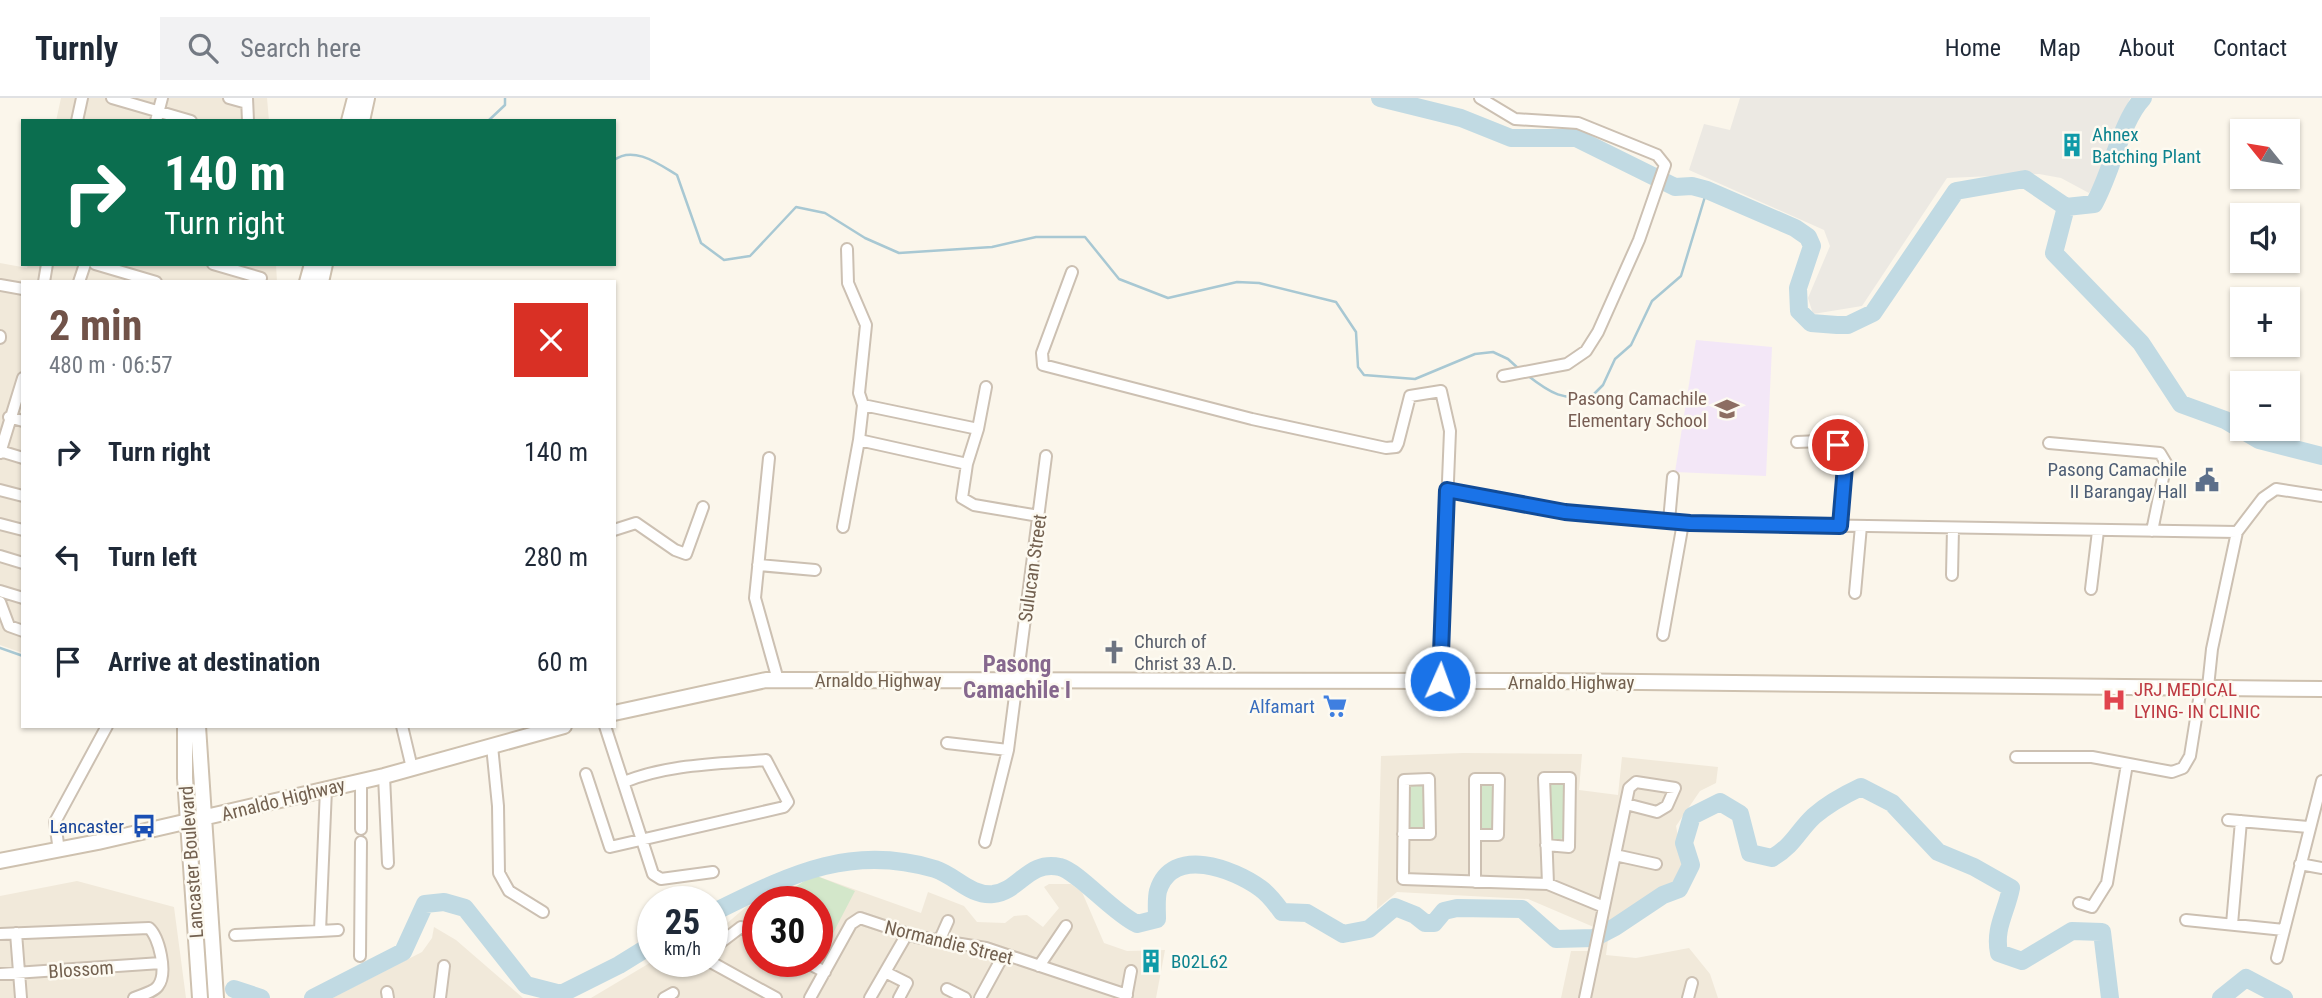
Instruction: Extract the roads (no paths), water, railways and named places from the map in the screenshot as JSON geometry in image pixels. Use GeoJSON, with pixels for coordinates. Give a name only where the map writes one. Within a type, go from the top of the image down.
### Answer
{"type":"FeatureCollection","features":[{"type":"Feature","properties":{"kind":"main road"},"geometry":{"type":"LineString","coordinates":[[350,119],[355,98]]}},
{"type":"Feature","properties":{"kind":"main road"},"geometry":{"type":"LineString","coordinates":[[363,119],[368,98]]}},
{"type":"Feature","properties":{"kind":"main road","name":"Arnaldo Highway"},"geometry":{"type":"LineString","coordinates":[[616,713],[765,681],[1440,681],[2322,689]]}},
{"type":"Feature","properties":{"kind":"main road","name":"Lancaster Boulevard"},"geometry":{"type":"LineString","coordinates":[[185,728],[188,822],[200,998]]}},
{"type":"Feature","properties":{"kind":"main road","name":"Lancaster Boulevard"},"geometry":{"type":"LineString","coordinates":[[198,728],[216,998]]}},
{"type":"Feature","properties":{"kind":"main road","name":"Arnaldo Highway"},"geometry":{"type":"LineString","coordinates":[[0,860],[59,851],[384,776],[492,746],[521,732],[550,728]]}},
{"type":"Feature","properties":{"kind":"street"},"geometry":{"type":"LineString","coordinates":[[78,119],[82,98]]}},
{"type":"Feature","properties":{"kind":"street"},"geometry":{"type":"LineString","coordinates":[[112,98],[158,116],[178,119]]}},
{"type":"Feature","properties":{"kind":"street"},"geometry":{"type":"LineString","coordinates":[[158,116],[162,98]]}},
{"type":"Feature","properties":{"kind":"street"},"geometry":{"type":"LineString","coordinates":[[229,98],[247,100],[248,119]]}},
{"type":"Feature","properties":{"kind":"street"},"geometry":{"type":"LineString","coordinates":[[1480,98],[1515,119],[1578,123],[1657,155],[1665,165],[1653,204],[1598,332],[1586,351],[1567,364],[1503,376]]}},
{"type":"Feature","properties":{"kind":"street"},"geometry":{"type":"LineString","coordinates":[[843,527],[863,405],[859,393],[866,325],[848,283],[847,249]]}},
{"type":"Feature","properties":{"kind":"street"},"geometry":{"type":"LineString","coordinates":[[101,266],[149,280]]}},
{"type":"Feature","properties":{"kind":"street"},"geometry":{"type":"LineString","coordinates":[[219,266],[261,280]]}},
{"type":"Feature","properties":{"kind":"street"},"geometry":{"type":"LineString","coordinates":[[1072,272],[1042,353],[1043,365],[1252,419],[1386,448],[1396,447],[1398,443],[1410,396],[1438,389],[1443,394],[1450,431],[1440,681]]}},
{"type":"Feature","properties":{"kind":"street"},"geometry":{"type":"LineString","coordinates":[[0,285],[21,289]]}},
{"type":"Feature","properties":{"kind":"street"},"geometry":{"type":"LineString","coordinates":[[21,386],[0,452],[21,457]]}},
{"type":"Feature","properties":{"kind":"street"},"geometry":{"type":"LineString","coordinates":[[986,387],[962,490],[966,502],[1039,516]]}},
{"type":"Feature","properties":{"kind":"street"},"geometry":{"type":"LineString","coordinates":[[863,405],[978,429]]}},
{"type":"Feature","properties":{"kind":"street"},"geometry":{"type":"LineString","coordinates":[[9,417],[21,420]]}},
{"type":"Feature","properties":{"kind":"street"},"geometry":{"type":"LineString","coordinates":[[859,440],[967,464]]}},
{"type":"Feature","properties":{"kind":"street"},"geometry":{"type":"LineString","coordinates":[[1797,442],[1821,441],[1843,447],[1846,454],[1840,526]]}},
{"type":"Feature","properties":{"kind":"street"},"geometry":{"type":"LineString","coordinates":[[2049,443],[2160,453],[2166,463],[2152,531]]}},
{"type":"Feature","properties":{"kind":"street","name":"Sulucan Street"},"geometry":{"type":"LineString","coordinates":[[985,842],[1008,750],[1046,456]]}},
{"type":"Feature","properties":{"kind":"street"},"geometry":{"type":"LineString","coordinates":[[765,681],[757,611],[758,565],[769,458]]}},
{"type":"Feature","properties":{"kind":"street"},"geometry":{"type":"LineString","coordinates":[[1669,521],[1673,477]]}},
{"type":"Feature","properties":{"kind":"street"},"geometry":{"type":"LineString","coordinates":[[2016,757],[2092,757],[2172,772],[2183,768],[2190,755],[2237,532],[2263,498],[2276,489],[2322,496]]}},
{"type":"Feature","properties":{"kind":"street"},"geometry":{"type":"LineString","coordinates":[[0,490],[21,495]]}},
{"type":"Feature","properties":{"kind":"street"},"geometry":{"type":"LineString","coordinates":[[1447,490],[1565,512],[1683,523],[2237,532]]}},
{"type":"Feature","properties":{"kind":"street"},"geometry":{"type":"LineString","coordinates":[[616,529],[636,523],[675,550],[686,554],[703,508]]}},
{"type":"Feature","properties":{"kind":"street"},"geometry":{"type":"LineString","coordinates":[[1663,635],[1683,523]]}},
{"type":"Feature","properties":{"kind":"street"},"geometry":{"type":"LineString","coordinates":[[0,524],[21,529]]}},
{"type":"Feature","properties":{"kind":"street"},"geometry":{"type":"LineString","coordinates":[[1855,593],[1861,526]]}},
{"type":"Feature","properties":{"kind":"street"},"geometry":{"type":"LineString","coordinates":[[1952,575],[1953,528]]}},
{"type":"Feature","properties":{"kind":"street"},"geometry":{"type":"LineString","coordinates":[[2091,589],[2098,531]]}},
{"type":"Feature","properties":{"kind":"street"},"geometry":{"type":"LineString","coordinates":[[0,556],[21,562]]}},
{"type":"Feature","properties":{"kind":"street"},"geometry":{"type":"LineString","coordinates":[[758,565],[815,570]]}},
{"type":"Feature","properties":{"kind":"street"},"geometry":{"type":"LineString","coordinates":[[0,591],[21,597]]}},
{"type":"Feature","properties":{"kind":"street"},"geometry":{"type":"LineString","coordinates":[[0,602],[9,626],[21,630]]}},
{"type":"Feature","properties":{"kind":"street"},"geometry":{"type":"LineString","coordinates":[[59,851],[55,822],[106,728]]}},
{"type":"Feature","properties":{"kind":"street"},"geometry":{"type":"LineString","coordinates":[[402,728],[412,768]]}},
{"type":"Feature","properties":{"kind":"street"},"geometry":{"type":"LineString","coordinates":[[606,728],[656,878],[713,872]]}},
{"type":"Feature","properties":{"kind":"street"},"geometry":{"type":"LineString","coordinates":[[947,743],[1008,750]]}},
{"type":"Feature","properties":{"kind":"street"},"geometry":{"type":"LineString","coordinates":[[492,746],[498,806],[499,873],[509,891],[543,912]]}},
{"type":"Feature","properties":{"kind":"street"},"geometry":{"type":"LineString","coordinates":[[586,774],[610,847],[784,807],[788,799],[766,760],[684,766],[648,772],[624,782]]}},
{"type":"Feature","properties":{"kind":"street"},"geometry":{"type":"LineString","coordinates":[[2080,903],[2092,906],[2107,883],[2127,764]]}},
{"type":"Feature","properties":{"kind":"street"},"geometry":{"type":"LineString","coordinates":[[384,776],[388,863]]}},
{"type":"Feature","properties":{"kind":"street"},"geometry":{"type":"LineString","coordinates":[[1546,845],[1569,847],[1570,778],[1544,778],[1546,845],[1548,884]]}},
{"type":"Feature","properties":{"kind":"street"},"geometry":{"type":"LineString","coordinates":[[1403,834],[1430,834],[1429,779],[1404,780],[1403,834],[1403,879],[1548,884],[1604,907]]}},
{"type":"Feature","properties":{"kind":"street"},"geometry":{"type":"LineString","coordinates":[[1475,835],[1498,835],[1499,779],[1475,779],[1475,835],[1475,882]]}},
{"type":"Feature","properties":{"kind":"street"},"geometry":{"type":"LineString","coordinates":[[361,780],[361,829]]}},
{"type":"Feature","properties":{"kind":"street"},"geometry":{"type":"LineString","coordinates":[[2277,958],[2308,827],[2322,781]]}},
{"type":"Feature","properties":{"kind":"street"},"geometry":{"type":"LineString","coordinates":[[320,931],[326,789]]}},
{"type":"Feature","properties":{"kind":"street"},"geometry":{"type":"LineString","coordinates":[[1585,998],[1626,804]]}},
{"type":"Feature","properties":{"kind":"street"},"geometry":{"type":"LineString","coordinates":[[2228,820],[2308,827]]}},
{"type":"Feature","properties":{"kind":"street"},"geometry":{"type":"LineString","coordinates":[[2232,924],[2241,821]]}},
{"type":"Feature","properties":{"kind":"street"},"geometry":{"type":"LineString","coordinates":[[360,956],[361,842]]}},
{"type":"Feature","properties":{"kind":"street"},"geometry":{"type":"LineString","coordinates":[[1615,855],[1656,864]]}},
{"type":"Feature","properties":{"kind":"street"},"geometry":{"type":"LineString","coordinates":[[2300,864],[2322,868]]}},
{"type":"Feature","properties":{"kind":"street","name":"Normandie Street"},"geometry":{"type":"LineString","coordinates":[[833,957],[851,924],[860,918],[907,933],[1004,954],[1126,996]]}},
{"type":"Feature","properties":{"kind":"street"},"geometry":{"type":"LineString","coordinates":[[2186,920],[2284,930]]}},
{"type":"Feature","properties":{"kind":"street"},"geometry":{"type":"LineString","coordinates":[[940,939],[948,921]]}},
{"type":"Feature","properties":{"kind":"street"},"geometry":{"type":"LineString","coordinates":[[1039,966],[1066,926]]}},
{"type":"Feature","properties":{"kind":"street"},"geometry":{"type":"LineString","coordinates":[[0,934],[149,928],[155,934],[161,963],[161,981],[157,989],[134,998]]}},
{"type":"Feature","properties":{"kind":"street"},"geometry":{"type":"LineString","coordinates":[[235,935],[338,930]]}},
{"type":"Feature","properties":{"kind":"street"},"geometry":{"type":"LineString","coordinates":[[16,933],[21,998]]}},
{"type":"Feature","properties":{"kind":"street"},"geometry":{"type":"LineString","coordinates":[[870,998],[907,933]]}},
{"type":"Feature","properties":{"kind":"street"},"geometry":{"type":"LineString","coordinates":[[980,998],[1004,954]]}},
{"type":"Feature","properties":{"kind":"street","name":"Blossom"},"geometry":{"type":"LineString","coordinates":[[0,974],[161,963]]}},
{"type":"Feature","properties":{"kind":"street"},"geometry":{"type":"LineString","coordinates":[[440,998],[444,966]]}},
{"type":"Feature","properties":{"kind":"street"},"geometry":{"type":"LineString","coordinates":[[728,971],[776,998]]}},
{"type":"Feature","properties":{"kind":"street"},"geometry":{"type":"LineString","coordinates":[[1126,996],[1132,971]]}},
{"type":"Feature","properties":{"kind":"street"},"geometry":{"type":"LineString","coordinates":[[885,972],[907,984],[899,998]]}},
{"type":"Feature","properties":{"kind":"street"},"geometry":{"type":"LineString","coordinates":[[810,998],[822,977]]}},
{"type":"Feature","properties":{"kind":"street"},"geometry":{"type":"LineString","coordinates":[[1688,998],[1692,983]]}},
{"type":"Feature","properties":{"kind":"street"},"geometry":{"type":"LineString","coordinates":[[664,998],[673,993],[671,998]]}},
{"type":"Feature","properties":{"kind":"street"},"geometry":{"type":"LineString","coordinates":[[950,993],[965,998]]}},
{"type":"Feature","properties":{"kind":"waterway"},"geometry":{"type":"LineString","coordinates":[[490,119],[505,105],[505,98]]}},
{"type":"Feature","properties":{"kind":"waterway"},"geometry":{"type":"LineString","coordinates":[[1380,98],[1461,118],[1511,138],[1576,138],[1675,187],[1692,186],[1707,190],[1795,228],[1808,237],[1812,246],[1798,288],[1799,311],[1811,323],[1837,325],[1848,325],[1873,313],[1956,191],[2025,179],[2066,207],[2094,204],[2129,120],[2143,98]]}},
{"type":"Feature","properties":{"kind":"waterway"},"geometry":{"type":"LineString","coordinates":[[616,159],[630,155],[647,158],[677,175],[701,243],[724,260],[750,256],[796,207],[825,213],[865,238],[899,253],[992,247],[1036,237],[1085,237],[1119,279],[1168,298],[1237,282],[1259,283],[1336,302],[1356,332],[1358,367],[1364,375],[1415,379],[1475,354],[1493,352],[1508,359],[1519,369]]}},
{"type":"Feature","properties":{"kind":"waterway"},"geometry":{"type":"LineString","coordinates":[[1527,375],[1550,391],[1565,396],[1593,395],[1603,385],[1615,359],[1631,345],[1652,301],[1681,276],[1707,190]]}},
{"type":"Feature","properties":{"kind":"waterway"},"geometry":{"type":"LineString","coordinates":[[2066,207],[2054,253],[2141,343],[2181,404],[2225,420],[2259,440],[2322,456]]}},
{"type":"Feature","properties":{"kind":"waterway"},"geometry":{"type":"LineString","coordinates":[[0,648],[21,655]]}},
{"type":"Feature","properties":{"kind":"waterway"},"geometry":{"type":"LineString","coordinates":[[728,905],[793,876],[847,862],[904,862],[935,869],[970,889],[985,894],[1002,892],[1032,872],[1049,866],[1068,870],[1137,924],[1157,919],[1158,891],[1165,877],[1176,868],[1204,865],[1220,868],[1249,881],[1266,893],[1282,912],[1307,913],[1343,934],[1369,929],[1395,907],[1415,915],[1425,923],[1434,923],[1444,911],[1457,908],[1522,909],[1556,939],[1594,938],[1663,895],[1679,889],[1691,865],[1684,843],[1692,816],[1720,802],[1740,814],[1750,853],[1772,858],[1786,848],[1820,811],[1861,787],[1892,803],[1938,852],[1974,867],[2011,888],[1999,928],[1999,953],[2022,961],[2072,931],[2102,932],[2110,998]]}},
{"type":"Feature","properties":{"kind":"waterway"},"geometry":{"type":"LineString","coordinates":[[313,998],[403,952],[425,904],[444,902],[465,908],[526,985],[561,994],[637,954]]}},
{"type":"Feature","properties":{"kind":"waterway"},"geometry":{"type":"LineString","coordinates":[[2221,998],[2246,978],[2284,998]]}},
{"type":"Feature","properties":{"kind":"waterway"},"geometry":{"type":"LineString","coordinates":[[234,989],[261,998]]}},
{"type":"Feature","properties":{"kind":"place","name":"Ahnex Batching Plant"},"geometry":{"type":"Point","coordinates":[2072,145]}},
{"type":"Feature","properties":{"kind":"place","name":"Pasong Camachile Elementary School"},"geometry":{"type":"Point","coordinates":[1727,409]}},
{"type":"Feature","properties":{"kind":"place","name":"Pasong Camachile II Barangay Hall"},"geometry":{"type":"Point","coordinates":[2207,480]}},
{"type":"Feature","properties":{"kind":"place","name":"Church of Christ 33 A.D."},"geometry":{"type":"Point","coordinates":[1114,652]}},
{"type":"Feature","properties":{"kind":"place","name":"JRJ MEDICAL LYING- IN CLINIC"},"geometry":{"type":"Point","coordinates":[2114,700]}},
{"type":"Feature","properties":{"kind":"place","name":"Alfamart"},"geometry":{"type":"Point","coordinates":[1335,706]}},
{"type":"Feature","properties":{"kind":"place","name":"Lancaster"},"geometry":{"type":"Point","coordinates":[144,826]}},
{"type":"Feature","properties":{"kind":"place","name":"B02L62"},"geometry":{"type":"Point","coordinates":[1151,961]}},
{"type":"Feature","properties":{"kind":"district","name":"Pasong Camachile I"},"geometry":{"type":"Point","coordinates":[1017,677]}}]}
